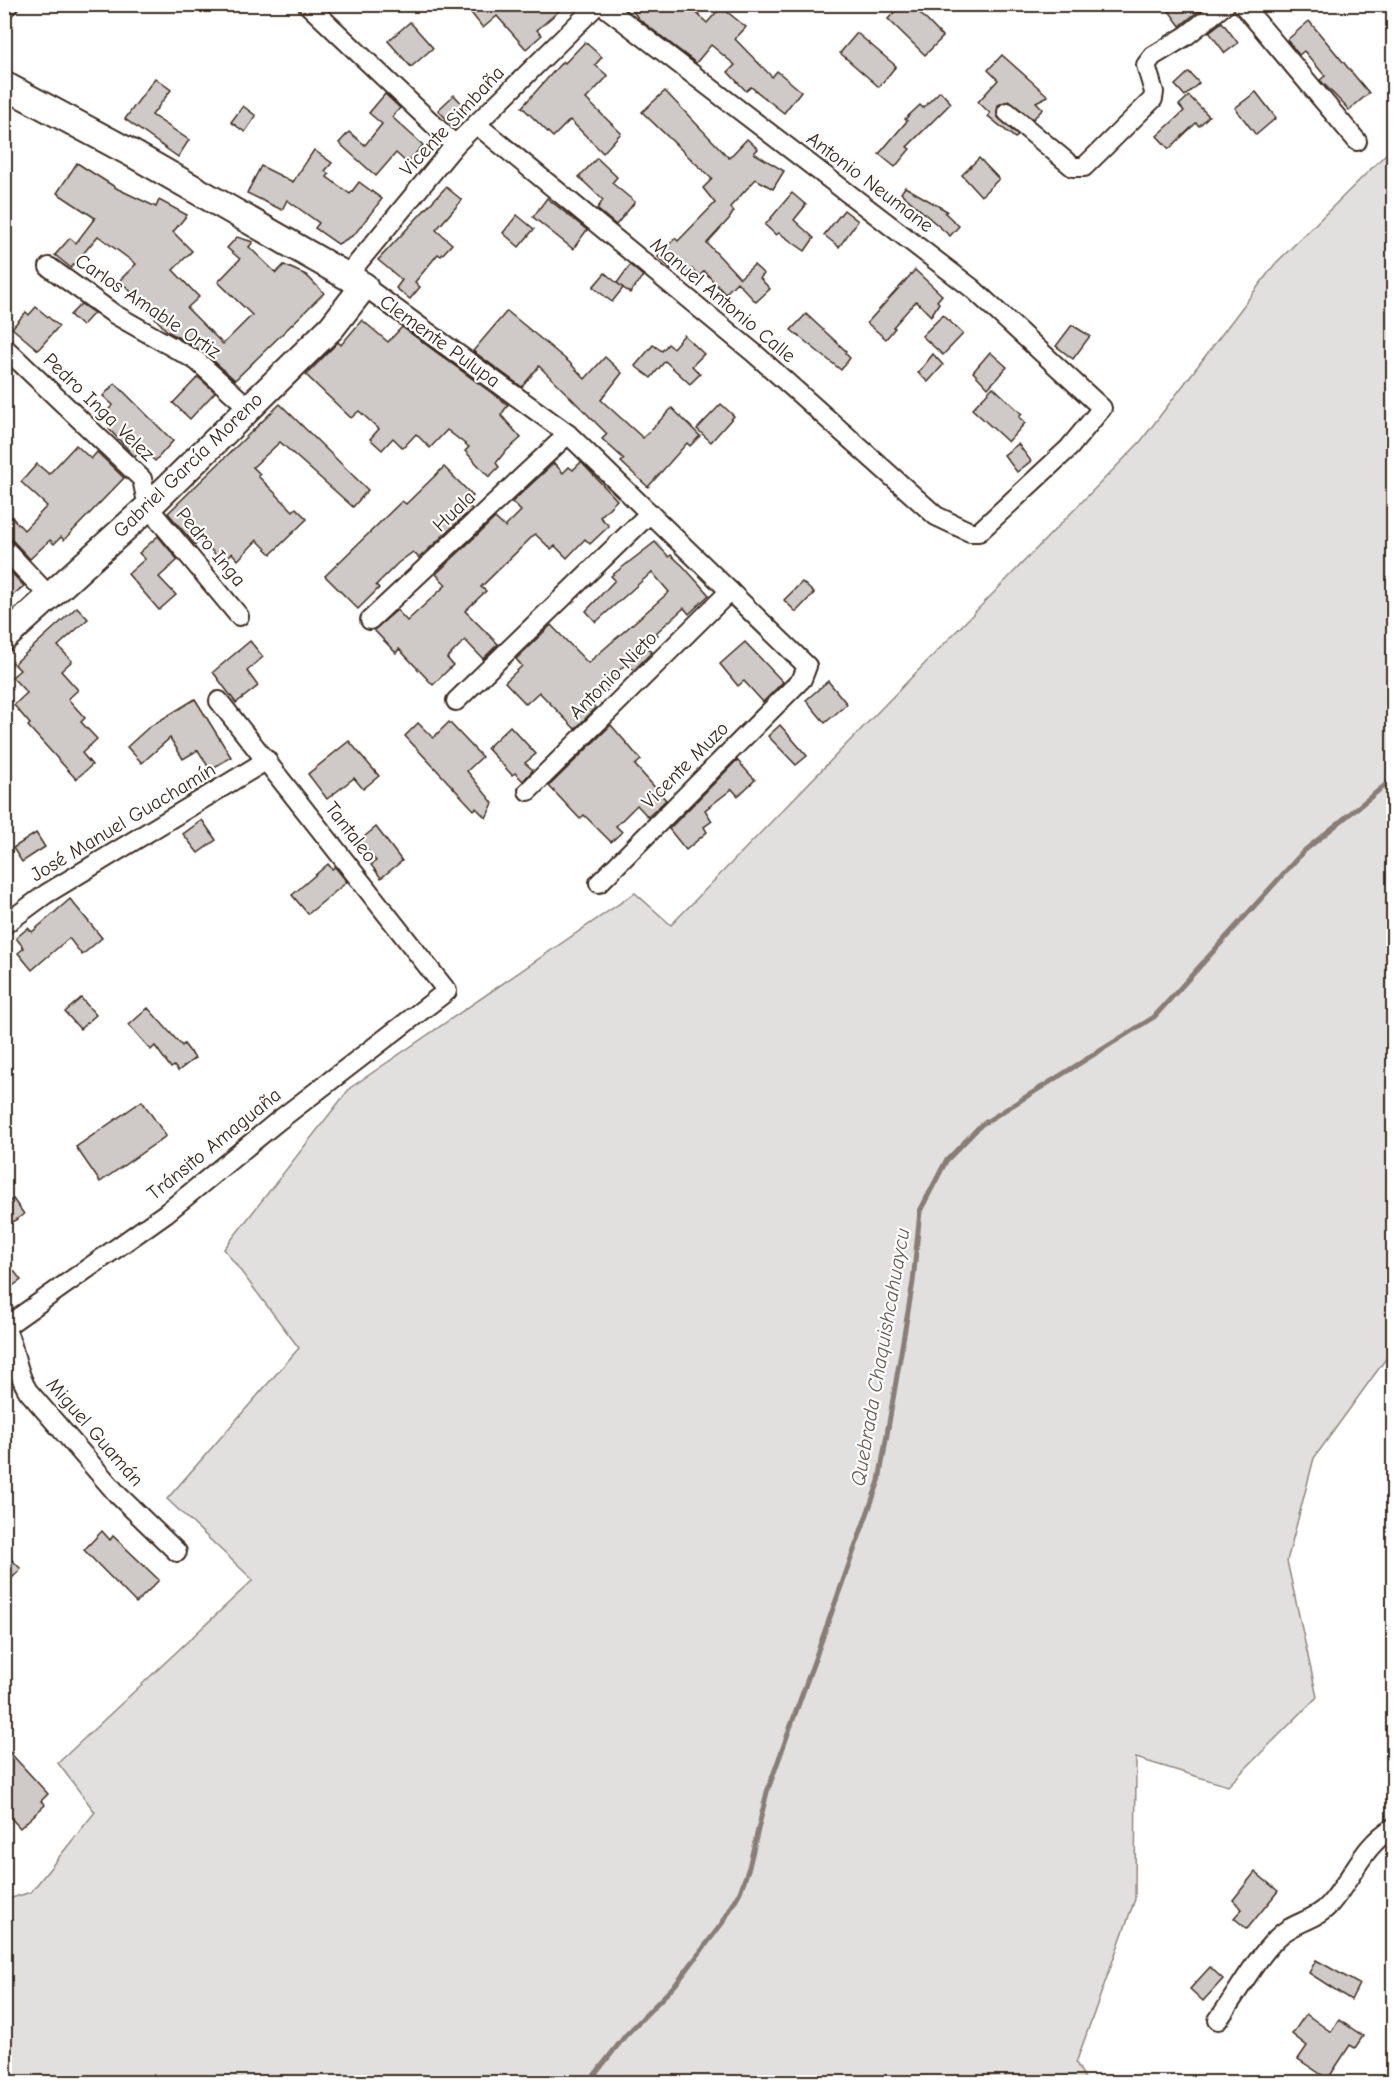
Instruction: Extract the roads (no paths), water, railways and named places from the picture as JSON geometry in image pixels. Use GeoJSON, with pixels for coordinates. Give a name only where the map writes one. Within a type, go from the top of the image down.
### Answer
{"type":"FeatureCollection","features":[{"type":"Feature","properties":{"kind":"street"},"geometry":{"type":"LineString","coordinates":[[4,9],[9,4]]}},
{"type":"Feature","properties":{"kind":"street","name":"Vicente Simbaña"},"geometry":{"type":"LineString","coordinates":[[356,281],[454,145],[600,4]]}},
{"type":"Feature","properties":{"kind":"street","name":"Antonio Neumane"},"geometry":{"type":"LineString","coordinates":[[600,4],[973,289],[1102,408],[1069,448],[979,532],[970,532],[936,516]]}},
{"type":"Feature","properties":{"kind":"street"},"geometry":{"type":"LineString","coordinates":[[1007,112],[1073,167],[1084,167],[1153,99],[1155,92],[1146,65],[1153,56],[1186,36],[1226,4]]}},
{"type":"Feature","properties":{"kind":"street"},"geometry":{"type":"LineString","coordinates":[[1242,4],[1357,141]]}},
{"type":"Feature","properties":{"kind":"street"},"geometry":{"type":"LineString","coordinates":[[309,7],[454,145]]}},
{"type":"Feature","properties":{"kind":"street","name":"Clemente Pulupa"},"geometry":{"type":"LineString","coordinates":[[8,93],[356,281],[568,434],[807,666],[802,679]]}},
{"type":"Feature","properties":{"kind":"street","name":"Manuel Antonio Calle"},"geometry":{"type":"LineString","coordinates":[[476,124],[754,353],[936,516]]}},
{"type":"Feature","properties":{"kind":"street","name":"Carlos Amable Ortiz"},"geometry":{"type":"LineString","coordinates":[[49,267],[114,314],[197,362],[248,407]]}},
{"type":"Feature","properties":{"kind":"street","name":"Gabriel García Moreno"},"geometry":{"type":"LineString","coordinates":[[4,638],[148,507],[248,407],[333,327],[356,281]]}},
{"type":"Feature","properties":{"kind":"street","name":"Pedro Inga Velez"},"geometry":{"type":"LineString","coordinates":[[4,347],[142,479],[148,507]]}},
{"type":"Feature","properties":{"kind":"street","name":"Huala"},"geometry":{"type":"LineString","coordinates":[[370,620],[568,434]]}},
{"type":"Feature","properties":{"kind":"street","name":"Pedro Inga"},"geometry":{"type":"LineString","coordinates":[[148,507],[239,616]]}},
{"type":"Feature","properties":{"kind":"street"},"geometry":{"type":"LineString","coordinates":[[456,701],[650,513]]}},
{"type":"Feature","properties":{"kind":"street"},"geometry":{"type":"LineString","coordinates":[[4,548],[49,596]]}},
{"type":"Feature","properties":{"kind":"street","name":"Antonio Nieto"},"geometry":{"type":"LineString","coordinates":[[528,791],[730,591]]}},
{"type":"Feature","properties":{"kind":"street","name":"Vicente Muzo"},"geometry":{"type":"LineString","coordinates":[[599,883],[802,679]]}},
{"type":"Feature","properties":{"kind":"street","name":"Tantaleo"},"geometry":{"type":"LineString","coordinates":[[219,701],[447,992]]}},
{"type":"Feature","properties":{"kind":"street","name":"José Manuel Guachamín"},"geometry":{"type":"LineString","coordinates":[[4,926],[46,894],[267,760]]}},
{"type":"Feature","properties":{"kind":"street","name":"Tránsito Amaguaña"},"geometry":{"type":"LineString","coordinates":[[5,1327],[166,1213],[278,1121],[447,992]]}},
{"type":"Feature","properties":{"kind":"street","name":"Miguel Guamán"},"geometry":{"type":"LineString","coordinates":[[5,1327],[7,1348],[19,1377],[28,1391],[118,1495],[177,1552]]}},
{"type":"Feature","properties":{"kind":"street"},"geometry":{"type":"LineString","coordinates":[[1218,2020],[1277,1937],[1318,1916],[1348,1880],[1363,1853],[1382,1834],[1394,1827]]}},
{"type":"Feature","properties":{"kind":"waterway","name":"Quebrada Chaquishcahuaycu"},"geometry":{"type":"LineString","coordinates":[[589,2082],[625,2036],[676,1984],[723,1922],[740,1892],[749,1867],[767,1792],[879,1481],[913,1282],[920,1211],[946,1161],[981,1125],[1154,1017],[1304,851],[1394,778]]}}]}
